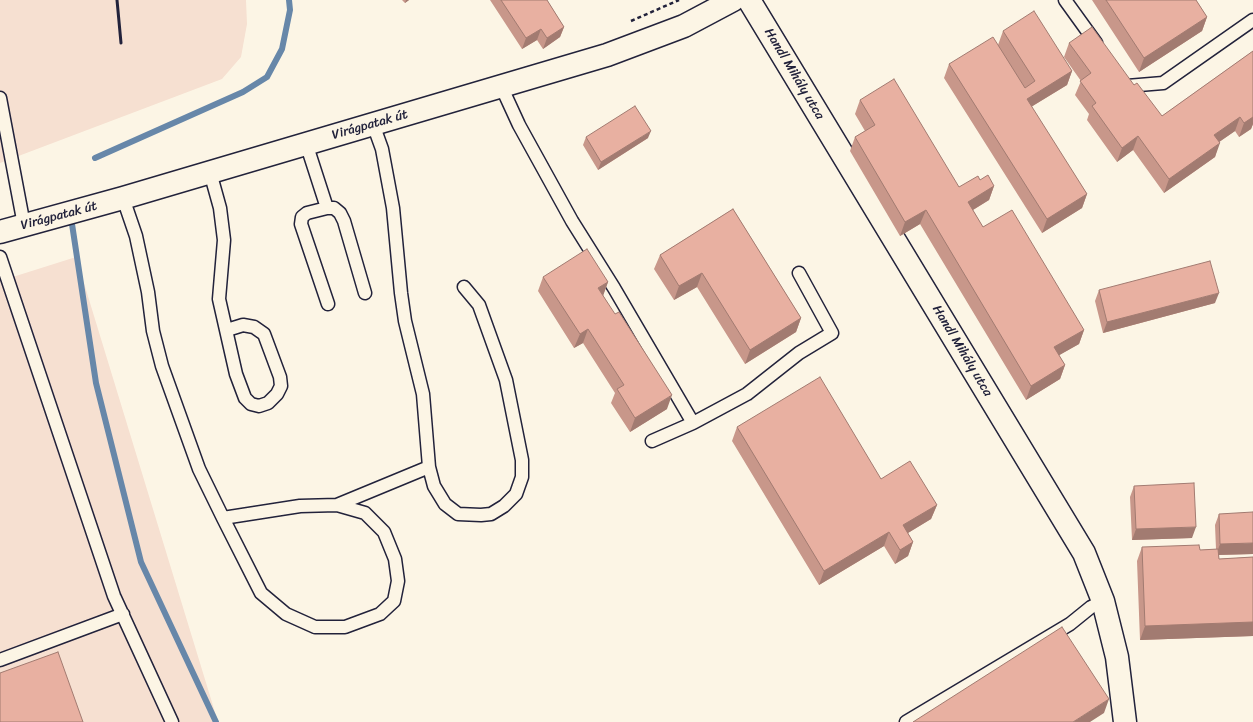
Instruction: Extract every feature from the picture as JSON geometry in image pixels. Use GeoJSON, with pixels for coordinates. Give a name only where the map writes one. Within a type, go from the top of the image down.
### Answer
{"type":"FeatureCollection","features":[{"type":"Feature","properties":{"kind":"street","name":"Virágpatak út"},"geometry":{"type":"LineString","coordinates":[[0,232],[123,198],[306,143],[502,88],[607,55],[684,26],[733,0]]}},
{"type":"Feature","properties":{"kind":"street","name":"Handl Mihály utca"},"geometry":{"type":"LineString","coordinates":[[749,0],[1084,553],[1103,601],[1117,657],[1125,722]]}},
{"type":"Feature","properties":{"kind":"lane"},"geometry":{"type":"LineString","coordinates":[[1065,0],[1105,55]]}},
{"type":"Feature","properties":{"kind":"lane"},"geometry":{"type":"LineString","coordinates":[[1118,74],[1127,86],[1163,83],[1253,20]]}},
{"type":"Feature","properties":{"kind":"lane"},"geometry":{"type":"LineString","coordinates":[[502,88],[519,125],[572,221],[614,288],[693,423]]}},
{"type":"Feature","properties":{"kind":"lane"},"geometry":{"type":"LineString","coordinates":[[0,98],[24,225]]}},
{"type":"Feature","properties":{"kind":"lane"},"geometry":{"type":"LineString","coordinates":[[373,124],[382,149],[393,208],[400,293],[405,321],[423,394],[429,467],[434,486],[445,504],[458,514],[491,514],[504,506],[516,494],[522,477],[522,460],[506,380],[479,305],[464,287]]}},
{"type":"Feature","properties":{"kind":"lane"},"geometry":{"type":"LineString","coordinates":[[306,143],[327,208]]}},
{"type":"Feature","properties":{"kind":"lane"},"geometry":{"type":"LineString","coordinates":[[210,172],[220,208],[224,240],[219,300],[236,374],[245,398],[251,404],[259,406],[268,403],[277,394],[281,386],[280,377],[264,334],[254,327],[243,325],[227,330]]}},
{"type":"Feature","properties":{"kind":"lane"},"geometry":{"type":"LineString","coordinates":[[123,198],[136,236],[148,292],[153,331],[162,366],[199,469],[223,518],[261,593],[286,614],[315,627],[345,627],[380,614],[394,600],[398,581],[395,559],[384,532],[365,513],[337,505],[300,506],[223,518]]}},
{"type":"Feature","properties":{"kind":"lane"},"geometry":{"type":"LineString","coordinates":[[328,304],[301,224],[302,218],[307,213],[327,208],[334,208],[342,217],[365,293]]}},
{"type":"Feature","properties":{"kind":"lane"},"geometry":{"type":"LineString","coordinates":[[0,258],[114,596],[172,722]]}},
{"type":"Feature","properties":{"kind":"lane"},"geometry":{"type":"LineString","coordinates":[[652,441],[693,423],[747,394],[799,353],[832,333],[799,273]]}},
{"type":"Feature","properties":{"kind":"lane"},"geometry":{"type":"LineString","coordinates":[[337,505],[429,467]]}},
{"type":"Feature","properties":{"kind":"lane"},"geometry":{"type":"LineString","coordinates":[[906,722],[1070,624],[1091,607],[1103,601]]}},
{"type":"Feature","properties":{"kind":"lane"},"geometry":{"type":"LineString","coordinates":[[0,660],[123,614]]}},
{"type":"Feature","properties":{"kind":"shaded area"},"geometry":{"type":"Polygon","coordinates":[[[0,0],[246,0],[247,24],[241,57],[222,79],[0,163],[0,0]]]}},
{"type":"Feature","properties":{"kind":"shaded area"},"geometry":{"type":"Polygon","coordinates":[[[76,257],[218,722],[0,722],[0,281],[76,257]]]}},
{"type":"Feature","properties":{"kind":"building"},"geometry":{"type":"Polygon","coordinates":[[[501,0],[547,0],[564,27],[547,38],[541,29],[526,38],[501,0]]]}},
{"type":"Feature","properties":{"kind":"building"},"geometry":{"type":"Polygon","coordinates":[[[1106,0],[1196,0],[1207,17],[1144,58],[1106,0]]]}},
{"type":"Feature","properties":{"kind":"building"},"geometry":{"type":"Polygon","coordinates":[[[1034,11],[1072,71],[1027,99],[1087,194],[1047,219],[949,64],[993,37],[1025,88],[1035,81],[1003,31],[1034,11]]]}},
{"type":"Feature","properties":{"kind":"building"},"geometry":{"type":"Polygon","coordinates":[[[1092,27],[1134,85],[1137,83],[1162,116],[1253,51],[1253,117],[1244,123],[1240,117],[1214,135],[1220,143],[1169,179],[1138,136],[1122,148],[1092,106],[1096,103],[1080,81],[1091,73],[1069,43],[1092,27]]]}},
{"type":"Feature","properties":{"kind":"building"},"geometry":{"type":"Polygon","coordinates":[[[894,79],[959,187],[978,176],[980,180],[988,175],[994,186],[968,202],[983,227],[1012,210],[1084,330],[1054,347],[1065,365],[1031,386],[926,210],[905,222],[855,137],[875,125],[860,100],[894,79]]]}},
{"type":"Feature","properties":{"kind":"building"},"geometry":{"type":"Polygon","coordinates":[[[635,106],[651,131],[601,162],[586,137],[635,106]]]}},
{"type":"Feature","properties":{"kind":"building"},"geometry":{"type":"Polygon","coordinates":[[[733,209],[801,318],[750,350],[702,273],[679,286],[660,255],[733,209]]]}},
{"type":"Feature","properties":{"kind":"building"},"geometry":{"type":"Polygon","coordinates":[[[587,249],[608,282],[598,288],[615,314],[619,312],[672,395],[635,418],[617,389],[624,385],[588,329],[580,334],[543,277],[587,249]]]}},
{"type":"Feature","properties":{"kind":"building"},"geometry":{"type":"Polygon","coordinates":[[[1210,261],[1219,293],[1107,322],[1099,290],[1210,261]]]}},
{"type":"Feature","properties":{"kind":"building"},"geometry":{"type":"Polygon","coordinates":[[[820,377],[881,479],[910,461],[937,505],[903,525],[913,542],[900,550],[889,532],[824,571],[737,427],[820,377]]]}},
{"type":"Feature","properties":{"kind":"building"},"geometry":{"type":"Polygon","coordinates":[[[1194,483],[1196,527],[1136,529],[1134,486],[1194,483]]]}},
{"type":"Feature","properties":{"kind":"building"},"geometry":{"type":"Polygon","coordinates":[[[1253,512],[1253,543],[1220,544],[1219,514],[1253,512]]]}},
{"type":"Feature","properties":{"kind":"building"},"geometry":{"type":"Polygon","coordinates":[[[1199,545],[1200,550],[1218,549],[1219,559],[1253,557],[1253,622],[1145,626],[1142,547],[1199,545]]]}},
{"type":"Feature","properties":{"kind":"building"},"geometry":{"type":"Polygon","coordinates":[[[1062,627],[1109,699],[1073,722],[913,722],[1062,627]]]}},
{"type":"Feature","properties":{"kind":"building"},"geometry":{"type":"Polygon","coordinates":[[[58,652],[83,722],[0,722],[0,673],[58,652]]]}},
{"type":"Feature","properties":{"kind":"waterway"},"geometry":{"type":"LineString","coordinates":[[95,158],[243,92],[267,77],[282,49],[290,10],[289,0]]}},
{"type":"Feature","properties":{"kind":"waterway"},"geometry":{"type":"LineString","coordinates":[[72,224],[96,383],[141,562],[216,722]]}},
{"type":"Feature","properties":{"kind":"railway"},"geometry":{"type":"LineString","coordinates":[[117,0],[121,43]]}}]}
